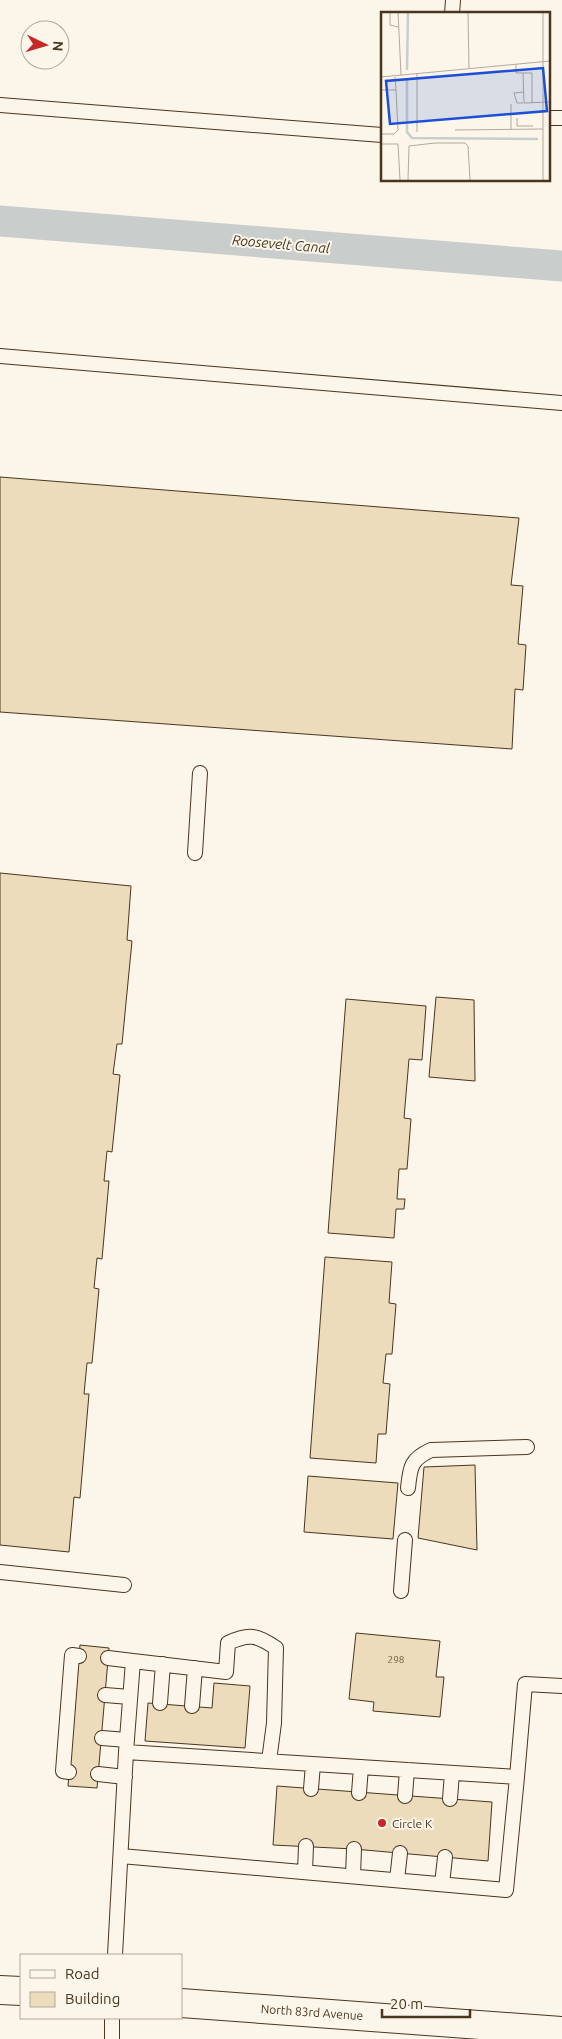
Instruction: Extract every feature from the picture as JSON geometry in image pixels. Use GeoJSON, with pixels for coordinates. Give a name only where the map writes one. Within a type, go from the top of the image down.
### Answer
{"type":"FeatureCollection","features":[{"type":"Feature","properties":{"kind":"main road"},"geometry":{"type":"LineString","coordinates":[[0,1990],[20,1991]]}},
{"type":"Feature","properties":{"kind":"main road","name":"North 83rd Avenue"},"geometry":{"type":"LineString","coordinates":[[182,2003],[562,2031]]}},
{"type":"Feature","properties":{"kind":"lane"},"geometry":{"type":"LineString","coordinates":[[0,104],[381,135]]}},
{"type":"Feature","properties":{"kind":"lane"},"geometry":{"type":"LineString","coordinates":[[0,356],[562,402]]}},
{"type":"Feature","properties":{"kind":"lane"},"geometry":{"type":"LineString","coordinates":[[195,852],[200,773]]}},
{"type":"Feature","properties":{"kind":"lane"},"geometry":{"type":"LineString","coordinates":[[408,1488],[410,1468],[419,1455],[431,1450],[527,1447]]}},
{"type":"Feature","properties":{"kind":"lane"},"geometry":{"type":"LineString","coordinates":[[401,1591],[404,1540]]}},
{"type":"Feature","properties":{"kind":"lane"},"geometry":{"type":"LineString","coordinates":[[0,1572],[124,1585]]}},
{"type":"Feature","properties":{"kind":"lane"},"geometry":{"type":"LineString","coordinates":[[108,1658],[226,1672],[228,1643],[243,1636],[260,1638],[276,1648],[274,1723],[269,1761]]}},
{"type":"Feature","properties":{"kind":"lane"},"geometry":{"type":"LineString","coordinates":[[69,1772],[63,1771],[73,1692],[72,1655],[79,1656]]}},
{"type":"Feature","properties":{"kind":"lane"},"geometry":{"type":"LineString","coordinates":[[115,1954],[122,1856],[124,1777],[133,1661]]}},
{"type":"Feature","properties":{"kind":"lane"},"geometry":{"type":"LineString","coordinates":[[160,1703],[163,1664]]}},
{"type":"Feature","properties":{"kind":"lane"},"geometry":{"type":"LineString","coordinates":[[192,1706],[195,1668]]}},
{"type":"Feature","properties":{"kind":"lane"},"geometry":{"type":"LineString","coordinates":[[122,1856],[506,1890],[526,1684],[562,1686]]}},
{"type":"Feature","properties":{"kind":"lane"},"geometry":{"type":"LineString","coordinates":[[105,1695],[130,1697]]}},
{"type":"Feature","properties":{"kind":"lane"},"geometry":{"type":"LineString","coordinates":[[102,1738],[126,1746],[269,1761],[517,1777]]}},
{"type":"Feature","properties":{"kind":"lane"},"geometry":{"type":"LineString","coordinates":[[311,1789],[313,1764]]}},
{"type":"Feature","properties":{"kind":"lane"},"geometry":{"type":"LineString","coordinates":[[359,1793],[361,1767]]}},
{"type":"Feature","properties":{"kind":"lane"},"geometry":{"type":"LineString","coordinates":[[405,1796],[407,1770]]}},
{"type":"Feature","properties":{"kind":"lane"},"geometry":{"type":"LineString","coordinates":[[450,1799],[452,1773]]}},
{"type":"Feature","properties":{"kind":"lane"},"geometry":{"type":"LineString","coordinates":[[98,1774],[124,1777]]}},
{"type":"Feature","properties":{"kind":"lane"},"geometry":{"type":"LineString","coordinates":[[305,1872],[306,1846]]}},
{"type":"Feature","properties":{"kind":"lane"},"geometry":{"type":"LineString","coordinates":[[353,1876],[354,1849]]}},
{"type":"Feature","properties":{"kind":"lane"},"geometry":{"type":"LineString","coordinates":[[397,1880],[400,1853]]}},
{"type":"Feature","properties":{"kind":"lane"},"geometry":{"type":"LineString","coordinates":[[442,1884],[445,1857]]}},
{"type":"Feature","properties":{"kind":"lane"},"geometry":{"type":"LineString","coordinates":[[112,2019],[112,2039]]}},
{"type":"Feature","properties":{"kind":"building"},"geometry":{"type":"Polygon","coordinates":[[[0,477],[519,518],[511,585],[523,586],[518,644],[526,645],[523,690],[515,689],[512,749],[0,712],[0,477]]]}},
{"type":"Feature","properties":{"kind":"building"},"geometry":{"type":"Polygon","coordinates":[[[0,873],[131,886],[127,940],[132,941],[122,1044],[117,1044],[113,1074],[120,1075],[112,1152],[107,1151],[104,1181],[109,1181],[102,1259],[97,1258],[94,1288],[99,1289],[92,1363],[87,1363],[84,1394],[89,1394],[80,1498],[74,1497],[69,1552],[0,1545],[0,873]]]}},
{"type":"Feature","properties":{"kind":"building"},"geometry":{"type":"Polygon","coordinates":[[[436,997],[474,1000],[475,1081],[429,1077],[436,997]]]}},
{"type":"Feature","properties":{"kind":"building"},"geometry":{"type":"Polygon","coordinates":[[[346,999],[426,1006],[422,1060],[409,1059],[404,1118],[411,1119],[407,1169],[399,1169],[397,1199],[405,1199],[404,1209],[396,1209],[394,1238],[328,1233],[346,999]]]}},
{"type":"Feature","properties":{"kind":"building"},"geometry":{"type":"Polygon","coordinates":[[[325,1257],[392,1262],[389,1303],[396,1304],[392,1354],[386,1354],[383,1383],[390,1384],[386,1434],[378,1434],[376,1463],[310,1458],[325,1257]]]}},
{"type":"Feature","properties":{"kind":"building"},"geometry":{"type":"Polygon","coordinates":[[[475,1465],[477,1550],[418,1538],[424,1467],[475,1465]]]}},
{"type":"Feature","properties":{"kind":"building"},"geometry":{"type":"Polygon","coordinates":[[[308,1476],[398,1483],[393,1539],[304,1532],[308,1476]]]}},
{"type":"Feature","properties":{"kind":"building"},"geometry":{"type":"Polygon","coordinates":[[[356,1633],[440,1641],[436,1677],[444,1677],[440,1717],[373,1711],[374,1702],[349,1699],[356,1633]]]}},
{"type":"Feature","properties":{"kind":"building"},"geometry":{"type":"Polygon","coordinates":[[[80,1645],[109,1648],[97,1788],[68,1786],[80,1645]]]}},
{"type":"Feature","properties":{"kind":"building"},"geometry":{"type":"Polygon","coordinates":[[[214,1683],[250,1686],[245,1748],[145,1741],[148,1703],[212,1708],[214,1683]]]}},
{"type":"Feature","properties":{"kind":"building","name":"Circle K"},"geometry":{"type":"Polygon","coordinates":[[[277,1786],[492,1802],[488,1861],[354,1849],[273,1845],[277,1786]]]}},
{"type":"Feature","properties":{"kind":"waterway","name":"Roosevelt Canal"},"geometry":{"type":"LineString","coordinates":[[0,221],[562,266]]}},
{"type":"Feature","properties":{"kind":"place","name":"Circle K"},"geometry":{"type":"Point","coordinates":[382,1823]}}]}
